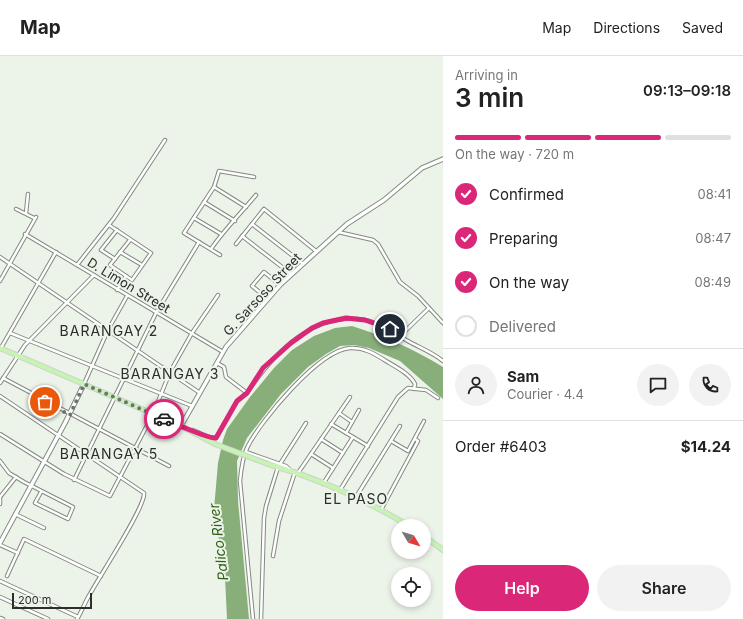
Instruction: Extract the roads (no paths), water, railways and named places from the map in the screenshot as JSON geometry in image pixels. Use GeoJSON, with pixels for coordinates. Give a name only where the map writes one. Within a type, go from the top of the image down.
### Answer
{"type":"FeatureCollection","features":[{"type":"Feature","properties":{"kind":"main road"},"geometry":{"type":"LineString","coordinates":[[1,348],[182,426],[215,444],[268,464],[297,472],[356,498],[397,519]]}},
{"type":"Feature","properties":{"kind":"main road"},"geometry":{"type":"LineString","coordinates":[[431,541],[443,550]]}},
{"type":"Feature","properties":{"kind":"street"},"geometry":{"type":"LineString","coordinates":[[77,265],[109,225],[166,140]]}},
{"type":"Feature","properties":{"kind":"street","name":"G. Sarsoso Street"},"geometry":{"type":"LineString","coordinates":[[182,426],[223,352],[280,285],[302,263],[338,232],[384,200],[422,168],[443,159]]}},
{"type":"Feature","properties":{"kind":"street"},"geometry":{"type":"LineString","coordinates":[[220,255],[184,233],[214,187],[219,171],[254,177]]}},
{"type":"Feature","properties":{"kind":"street"},"geometry":{"type":"LineString","coordinates":[[214,187],[246,206]]}},
{"type":"Feature","properties":{"kind":"street"},"geometry":{"type":"LineString","coordinates":[[26,213],[28,194]]}},
{"type":"Feature","properties":{"kind":"street"},"geometry":{"type":"LineString","coordinates":[[211,250],[221,234],[235,221],[256,195]]}},
{"type":"Feature","properties":{"kind":"street"},"geometry":{"type":"LineString","coordinates":[[204,202],[235,221]]}},
{"type":"Feature","properties":{"kind":"street"},"geometry":{"type":"LineString","coordinates":[[0,280],[35,217],[16,209]]}},
{"type":"Feature","properties":{"kind":"street"},"geometry":{"type":"LineString","coordinates":[[236,244],[264,209],[316,251]]}},
{"type":"Feature","properties":{"kind":"street"},"geometry":{"type":"LineString","coordinates":[[194,218],[221,234]]}},
{"type":"Feature","properties":{"kind":"street"},"geometry":{"type":"LineString","coordinates":[[252,224],[302,263]]}},
{"type":"Feature","properties":{"kind":"street"},"geometry":{"type":"LineString","coordinates":[[109,225],[151,253],[132,280],[110,265],[130,240]]}},
{"type":"Feature","properties":{"kind":"street"},"geometry":{"type":"LineString","coordinates":[[115,259],[101,250],[117,230]]}},
{"type":"Feature","properties":{"kind":"street"},"geometry":{"type":"LineString","coordinates":[[338,232],[373,240],[378,244],[400,282],[443,323]]}},
{"type":"Feature","properties":{"kind":"street","name":"D. Limon Street"},"geometry":{"type":"LineString","coordinates":[[25,234],[223,352]]}},
{"type":"Feature","properties":{"kind":"street"},"geometry":{"type":"LineString","coordinates":[[242,236],[291,274]]}},
{"type":"Feature","properties":{"kind":"street"},"geometry":{"type":"LineString","coordinates":[[74,480],[156,313],[199,242]]}},
{"type":"Feature","properties":{"kind":"street"},"geometry":{"type":"LineString","coordinates":[[1,348],[56,252]]}},
{"type":"Feature","properties":{"kind":"street"},"geometry":{"type":"LineString","coordinates":[[120,252],[142,266]]}},
{"type":"Feature","properties":{"kind":"street"},"geometry":{"type":"LineString","coordinates":[[0,257],[69,302],[200,393]]}},
{"type":"Feature","properties":{"kind":"street"},"geometry":{"type":"LineString","coordinates":[[268,299],[252,286],[264,272],[280,285]]}},
{"type":"Feature","properties":{"kind":"street"},"geometry":{"type":"LineString","coordinates":[[0,383],[29,341],[94,275]]}},
{"type":"Feature","properties":{"kind":"street"},"geometry":{"type":"LineString","coordinates":[[117,290],[126,276]]}},
{"type":"Feature","properties":{"kind":"street"},"geometry":{"type":"LineString","coordinates":[[0,434],[74,480],[110,496],[153,414],[170,372],[192,333],[218,294]]}},
{"type":"Feature","properties":{"kind":"street"},"geometry":{"type":"LineString","coordinates":[[18,553],[0,544],[43,462],[70,415],[108,330],[127,296]]}},
{"type":"Feature","properties":{"kind":"street"},"geometry":{"type":"LineString","coordinates":[[400,336],[429,308]]}},
{"type":"Feature","properties":{"kind":"street"},"geometry":{"type":"LineString","coordinates":[[190,430],[200,432],[211,438],[216,438],[237,401],[247,393],[263,368],[278,353],[312,328],[323,323],[346,318],[365,320],[390,329],[443,361]]}},
{"type":"Feature","properties":{"kind":"street"},"geometry":{"type":"LineString","coordinates":[[10,333],[124,379],[161,392],[192,406]]}},
{"type":"Feature","properties":{"kind":"street"},"geometry":{"type":"LineString","coordinates":[[253,619],[240,469],[246,452],[257,431],[282,400],[307,374],[337,352],[348,348],[368,350],[408,376],[413,381],[414,389]]}},
{"type":"Feature","properties":{"kind":"street"},"geometry":{"type":"LineString","coordinates":[[216,363],[224,367],[226,377],[247,393]]}},
{"type":"Feature","properties":{"kind":"street"},"geometry":{"type":"LineString","coordinates":[[3,378],[70,415],[169,466]]}},
{"type":"Feature","properties":{"kind":"street"},"geometry":{"type":"LineString","coordinates":[[340,491],[398,397],[408,388],[426,390],[438,398]]}},
{"type":"Feature","properties":{"kind":"street"},"geometry":{"type":"LineString","coordinates":[[0,396],[144,493],[144,497],[134,520],[100,576],[78,618],[0,581]]}},
{"type":"Feature","properties":{"kind":"street"},"geometry":{"type":"LineString","coordinates":[[273,556],[279,521],[297,472],[350,397]]}},
{"type":"Feature","properties":{"kind":"street"},"geometry":{"type":"LineString","coordinates":[[346,433],[359,410]]}},
{"type":"Feature","properties":{"kind":"street"},"geometry":{"type":"LineString","coordinates":[[339,413],[352,422]]}},
{"type":"Feature","properties":{"kind":"street"},"geometry":{"type":"LineString","coordinates":[[391,441],[407,451],[424,421]]}},
{"type":"Feature","properties":{"kind":"street"},"geometry":{"type":"LineString","coordinates":[[261,619],[264,518],[266,506],[279,466],[306,423]]}},
{"type":"Feature","properties":{"kind":"street"},"geometry":{"type":"LineString","coordinates":[[331,424],[368,446]]}},
{"type":"Feature","properties":{"kind":"street"},"geometry":{"type":"LineString","coordinates":[[356,498],[400,426]]}},
{"type":"Feature","properties":{"kind":"street"},"geometry":{"type":"LineString","coordinates":[[323,484],[352,437]]}},
{"type":"Feature","properties":{"kind":"street"},"geometry":{"type":"LineString","coordinates":[[321,439],[342,453]]}},
{"type":"Feature","properties":{"kind":"street"},"geometry":{"type":"LineString","coordinates":[[381,510],[418,441],[414,439]]}},
{"type":"Feature","properties":{"kind":"street"},"geometry":{"type":"LineString","coordinates":[[246,452],[279,466]]}},
{"type":"Feature","properties":{"kind":"street"},"geometry":{"type":"LineString","coordinates":[[311,454],[333,468]]}},
{"type":"Feature","properties":{"kind":"street"},"geometry":{"type":"LineString","coordinates":[[0,461],[16,477],[30,486],[73,507],[68,519],[35,503],[41,492]]}},
{"type":"Feature","properties":{"kind":"street"},"geometry":{"type":"LineString","coordinates":[[0,470],[4,466]]}},
{"type":"Feature","properties":{"kind":"street"},"geometry":{"type":"LineString","coordinates":[[0,504],[0,497],[16,477]]}},
{"type":"Feature","properties":{"kind":"street"},"geometry":{"type":"LineString","coordinates":[[15,514],[44,528]]}},
{"type":"Feature","properties":{"kind":"street"},"geometry":{"type":"LineString","coordinates":[[7,576],[24,539],[100,576]]}},
{"type":"Feature","properties":{"kind":"street"},"geometry":{"type":"LineString","coordinates":[[0,598],[48,619]]}},
{"type":"Feature","properties":{"kind":"district","name":"BARANGAY 2"},"geometry":{"type":"Point","coordinates":[109,330]}},
{"type":"Feature","properties":{"kind":"district","name":"BARANGAY 3"},"geometry":{"type":"Point","coordinates":[170,373]}},
{"type":"Feature","properties":{"kind":"district","name":"BARANGAY 5"},"geometry":{"type":"Point","coordinates":[109,453]}},
{"type":"Feature","properties":{"kind":"district","name":"EL PASO"},"geometry":{"type":"Point","coordinates":[356,498]}},
{"type":"Feature","properties":{"kind":"water label","name":"Palico River"},"geometry":{"type":"Point","coordinates":[218,542]}}]}
